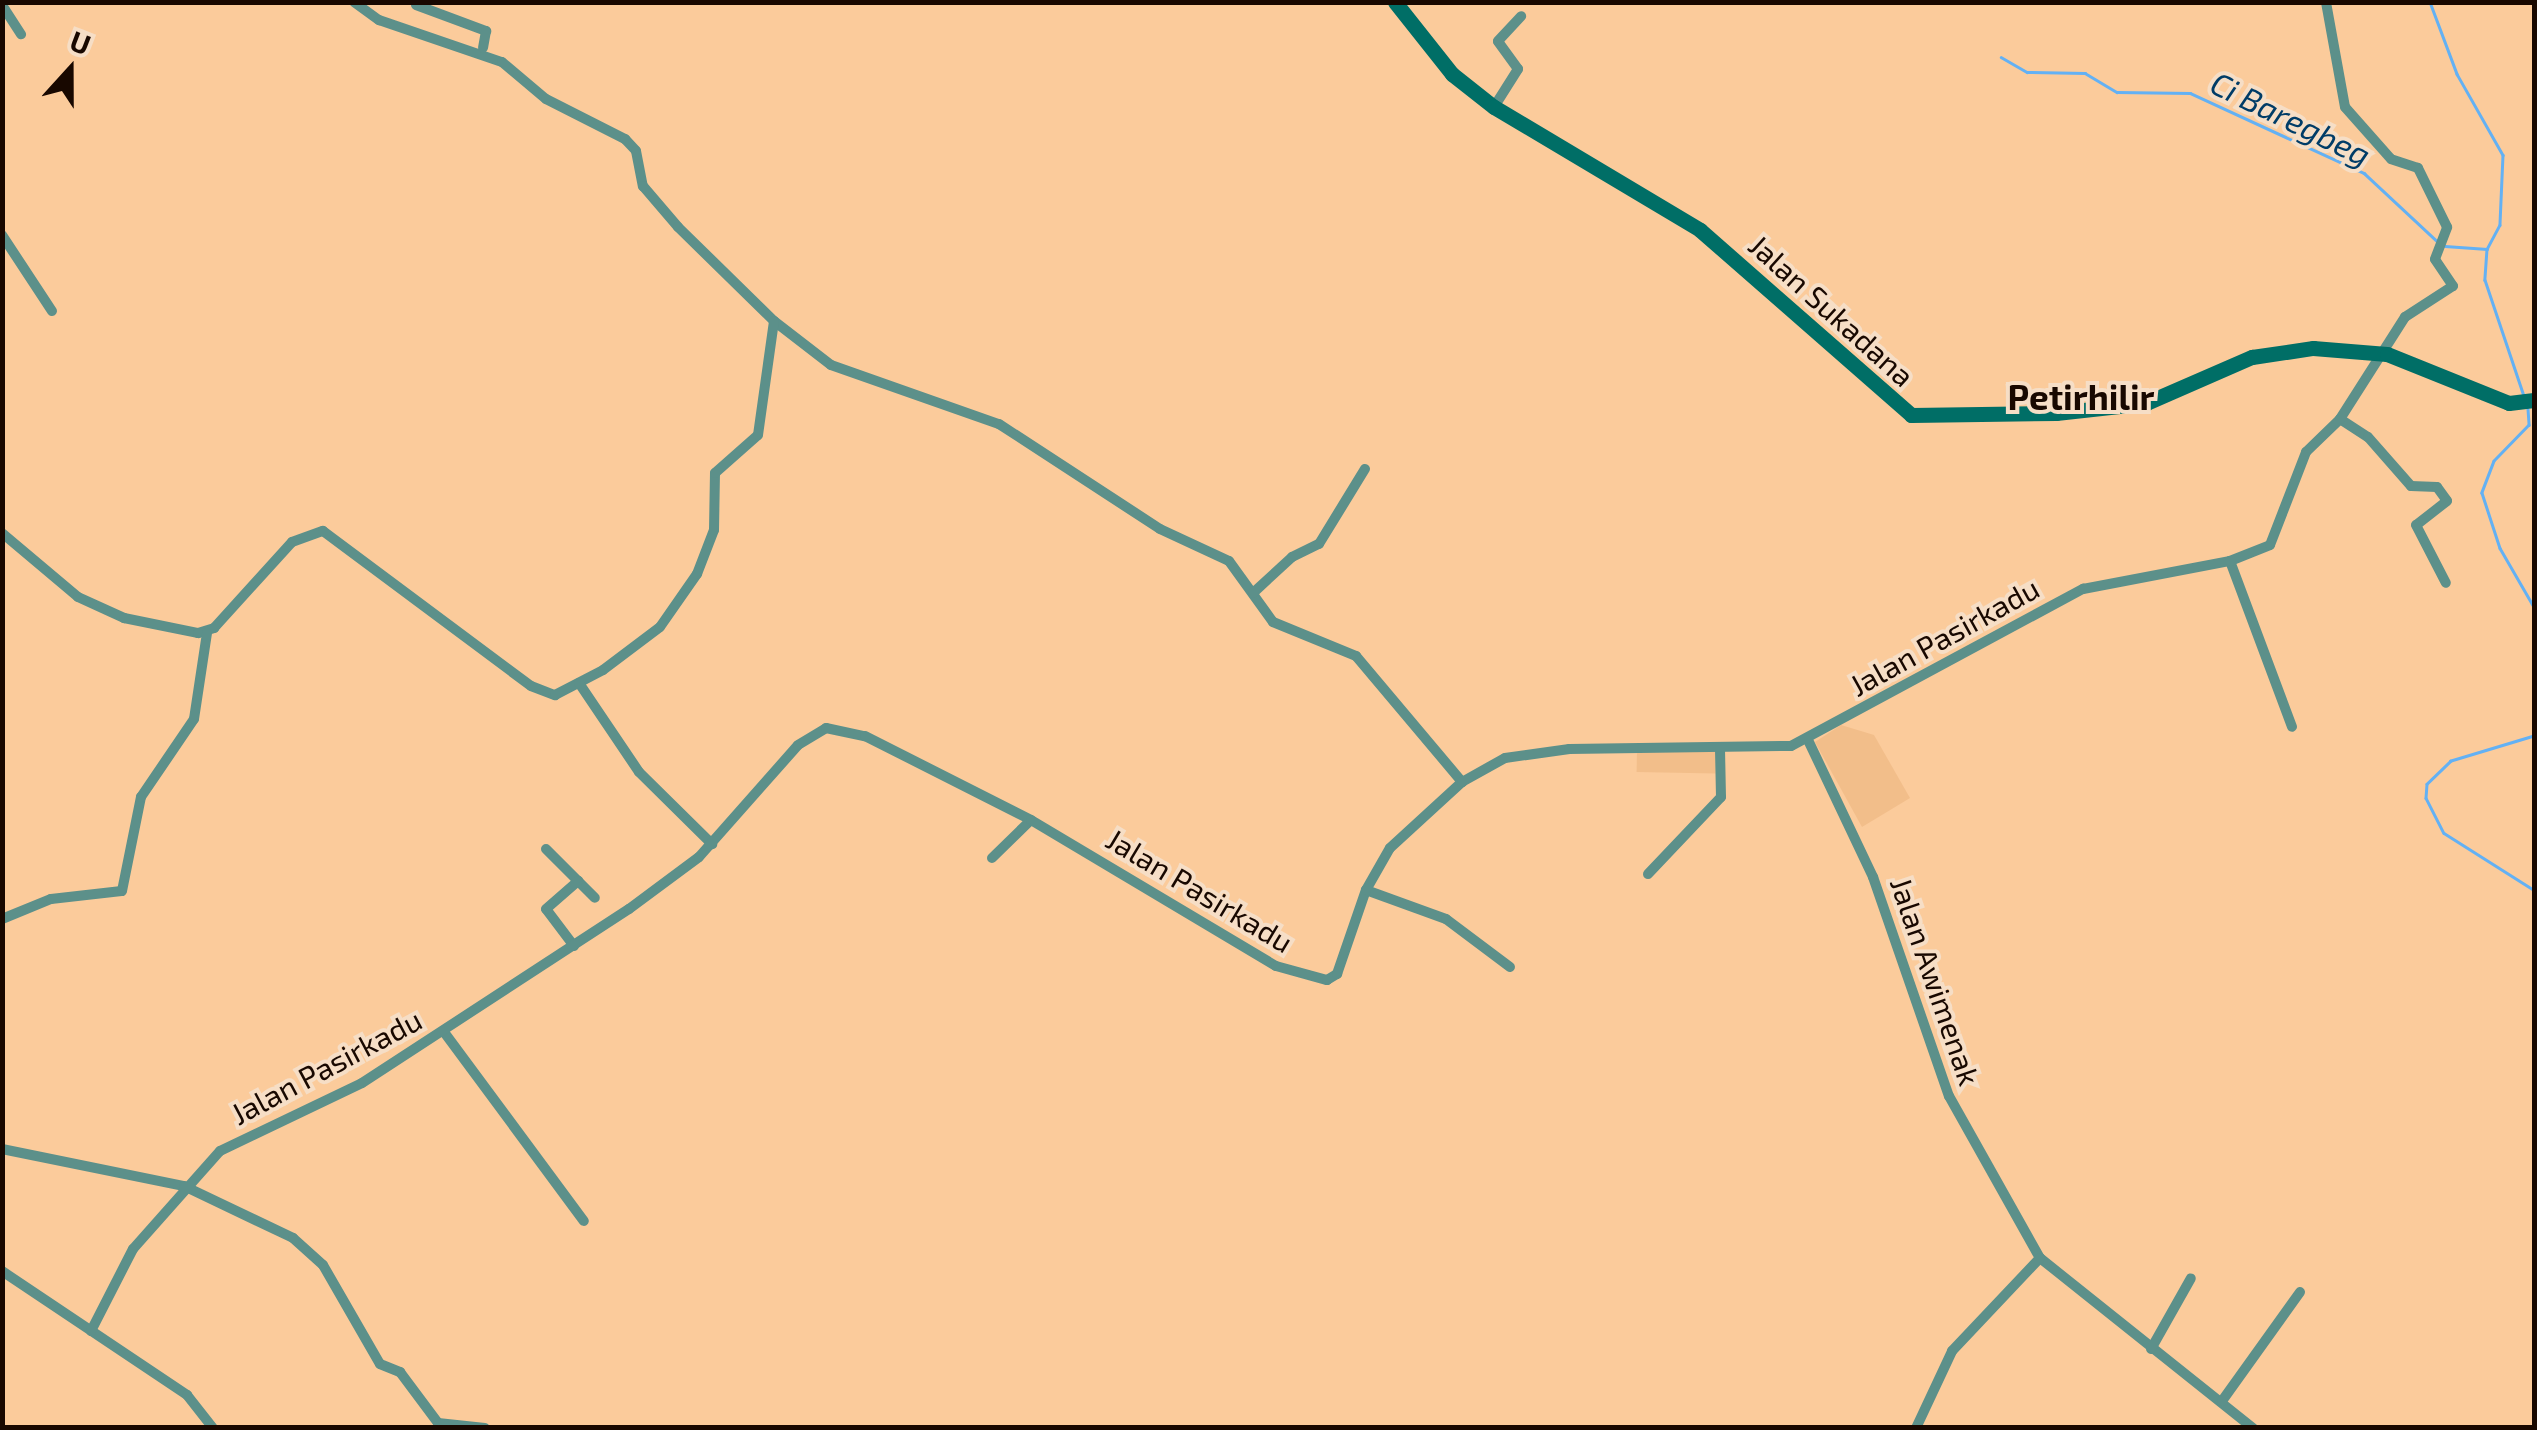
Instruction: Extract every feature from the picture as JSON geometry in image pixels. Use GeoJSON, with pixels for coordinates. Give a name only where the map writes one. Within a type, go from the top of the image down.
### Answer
{"type":"FeatureCollection","features":[{"type":"Feature","properties":{"kind":"main road","name":"Jalan Sukadana"},"geometry":{"type":"LineString","coordinates":[[1398,4],[1421,42],[1494,107],[1700,230],[1899,408],[1924,418],[2146,404],[2271,351],[2387,354],[2528,404]]}},
{"type":"Feature","properties":{"kind":"street"},"geometry":{"type":"LineString","coordinates":[[354,2],[379,20],[510,67],[546,99],[625,139],[636,151],[646,191],[774,321],[855,377],[998,424],[1160,529],[1228,561],[1273,622],[1356,656],[1462,782]]}},
{"type":"Feature","properties":{"kind":"street","name":"Jalan Pasirkadu"},"geometry":{"type":"LineString","coordinates":[[92,1331],[132,1249],[184,1186],[220,1151],[362,1082],[574,946],[712,844],[798,745],[826,728],[865,736],[1031,820],[1276,966],[1314,981],[1336,974],[1366,890],[1390,848],[1462,782],[1530,752],[1774,750],[1808,740],[2083,589],[2230,561],[2270,546],[2306,452],[2340,418],[2387,354],[2405,316],[2432,296],[2452,292],[2436,262],[2447,227],[2416,164],[2391,159],[2345,108],[2326,2]]}},
{"type":"Feature","properties":{"kind":"street"},"geometry":{"type":"LineString","coordinates":[[2,5],[21,34]]}},
{"type":"Feature","properties":{"kind":"street"},"geometry":{"type":"LineString","coordinates":[[416,5],[442,8],[486,31],[483,48]]}},
{"type":"Feature","properties":{"kind":"street"},"geometry":{"type":"LineString","coordinates":[[1494,107],[1518,69],[1498,41],[1521,16]]}},
{"type":"Feature","properties":{"kind":"street"},"geometry":{"type":"LineString","coordinates":[[2,235],[52,311]]}},
{"type":"Feature","properties":{"kind":"street"},"geometry":{"type":"LineString","coordinates":[[2,919],[51,899],[122,891],[141,797],[194,720],[207,632],[292,542],[323,531],[530,686],[555,695],[578,684],[660,627],[698,574],[714,530],[715,473],[758,434],[774,321]]}},
{"type":"Feature","properties":{"kind":"street"},"geometry":{"type":"LineString","coordinates":[[2340,418],[2368,437],[2411,486],[2437,487],[2447,502],[2416,526],[2446,583]]}},
{"type":"Feature","properties":{"kind":"street"},"geometry":{"type":"LineString","coordinates":[[1252,593],[1292,557],[1320,544],[1365,469]]}},
{"type":"Feature","properties":{"kind":"street"},"geometry":{"type":"LineString","coordinates":[[2,533],[56,583],[104,610],[207,632]]}},
{"type":"Feature","properties":{"kind":"street"},"geometry":{"type":"LineString","coordinates":[[2230,561],[2292,727]]}},
{"type":"Feature","properties":{"kind":"street"},"geometry":{"type":"LineString","coordinates":[[578,684],[638,772],[712,844]]}},
{"type":"Feature","properties":{"kind":"street","name":"Jalan Awimenak"},"geometry":{"type":"LineString","coordinates":[[1808,740],[1880,894],[1949,1096],[2040,1258],[2253,1428]]}},
{"type":"Feature","properties":{"kind":"street"},"geometry":{"type":"LineString","coordinates":[[1648,874],[1721,797],[1720,748]]}},
{"type":"Feature","properties":{"kind":"street"},"geometry":{"type":"LineString","coordinates":[[992,858],[1031,820]]}},
{"type":"Feature","properties":{"kind":"street"},"geometry":{"type":"LineString","coordinates":[[546,848],[595,898]]}},
{"type":"Feature","properties":{"kind":"street"},"geometry":{"type":"LineString","coordinates":[[574,946],[546,909],[578,881]]}},
{"type":"Feature","properties":{"kind":"street"},"geometry":{"type":"LineString","coordinates":[[1366,890],[1446,920],[1510,968]]}},
{"type":"Feature","properties":{"kind":"street"},"geometry":{"type":"LineString","coordinates":[[444,1032],[584,1221]]}},
{"type":"Feature","properties":{"kind":"street"},"geometry":{"type":"LineString","coordinates":[[2,1149],[184,1186],[305,1246],[380,1364],[400,1372],[438,1424],[485,1428]]}},
{"type":"Feature","properties":{"kind":"street"},"geometry":{"type":"LineString","coordinates":[[1916,1428],[1952,1352],[2040,1258]]}},
{"type":"Feature","properties":{"kind":"street"},"geometry":{"type":"LineString","coordinates":[[2,1271],[200,1405],[213,1428]]}},
{"type":"Feature","properties":{"kind":"street"},"geometry":{"type":"LineString","coordinates":[[2150,1349],[2191,1278]]}},
{"type":"Feature","properties":{"kind":"street"},"geometry":{"type":"LineString","coordinates":[[2222,1402],[2300,1292]]}},
{"type":"Feature","properties":{"kind":"shaded area"},"geometry":{"type":"Polygon","coordinates":[[[1841,725],[1874,735],[1910,798],[1862,827],[1815,742],[1841,725]]]}},
{"type":"Feature","properties":{"kind":"shaded area"},"geometry":{"type":"Polygon","coordinates":[[[1637,750],[1716,751],[1716,773],[1637,772],[1637,750]]]}},
{"type":"Feature","properties":{"kind":"waterway"},"geometry":{"type":"LineString","coordinates":[[2430,2],[2457,74],[2503,155],[2500,225],[2487,249],[2485,280],[2524,396]]}},
{"type":"Feature","properties":{"kind":"waterway","name":"Ci Baregbeg"},"geometry":{"type":"LineString","coordinates":[[2001,57],[2027,72],[2085,73],[2117,92],[2190,93],[2364,173],[2438,242]]}},
{"type":"Feature","properties":{"kind":"waterway","name":"Ci Baregbeg"},"geometry":{"type":"LineString","coordinates":[[2445,246],[2487,249]]}},
{"type":"Feature","properties":{"kind":"waterway"},"geometry":{"type":"LineString","coordinates":[[2528,409],[2529,425],[2494,461],[2482,493],[2500,548],[2534,607]]}},
{"type":"Feature","properties":{"kind":"waterway"},"geometry":{"type":"LineString","coordinates":[[2534,736],[2451,761],[2427,784],[2426,798],[2444,833],[2534,890]]}},
{"type":"Feature","properties":{"kind":"district","name":"Petirhilir"},"geometry":{"type":"Point","coordinates":[2081,396]}}]}
